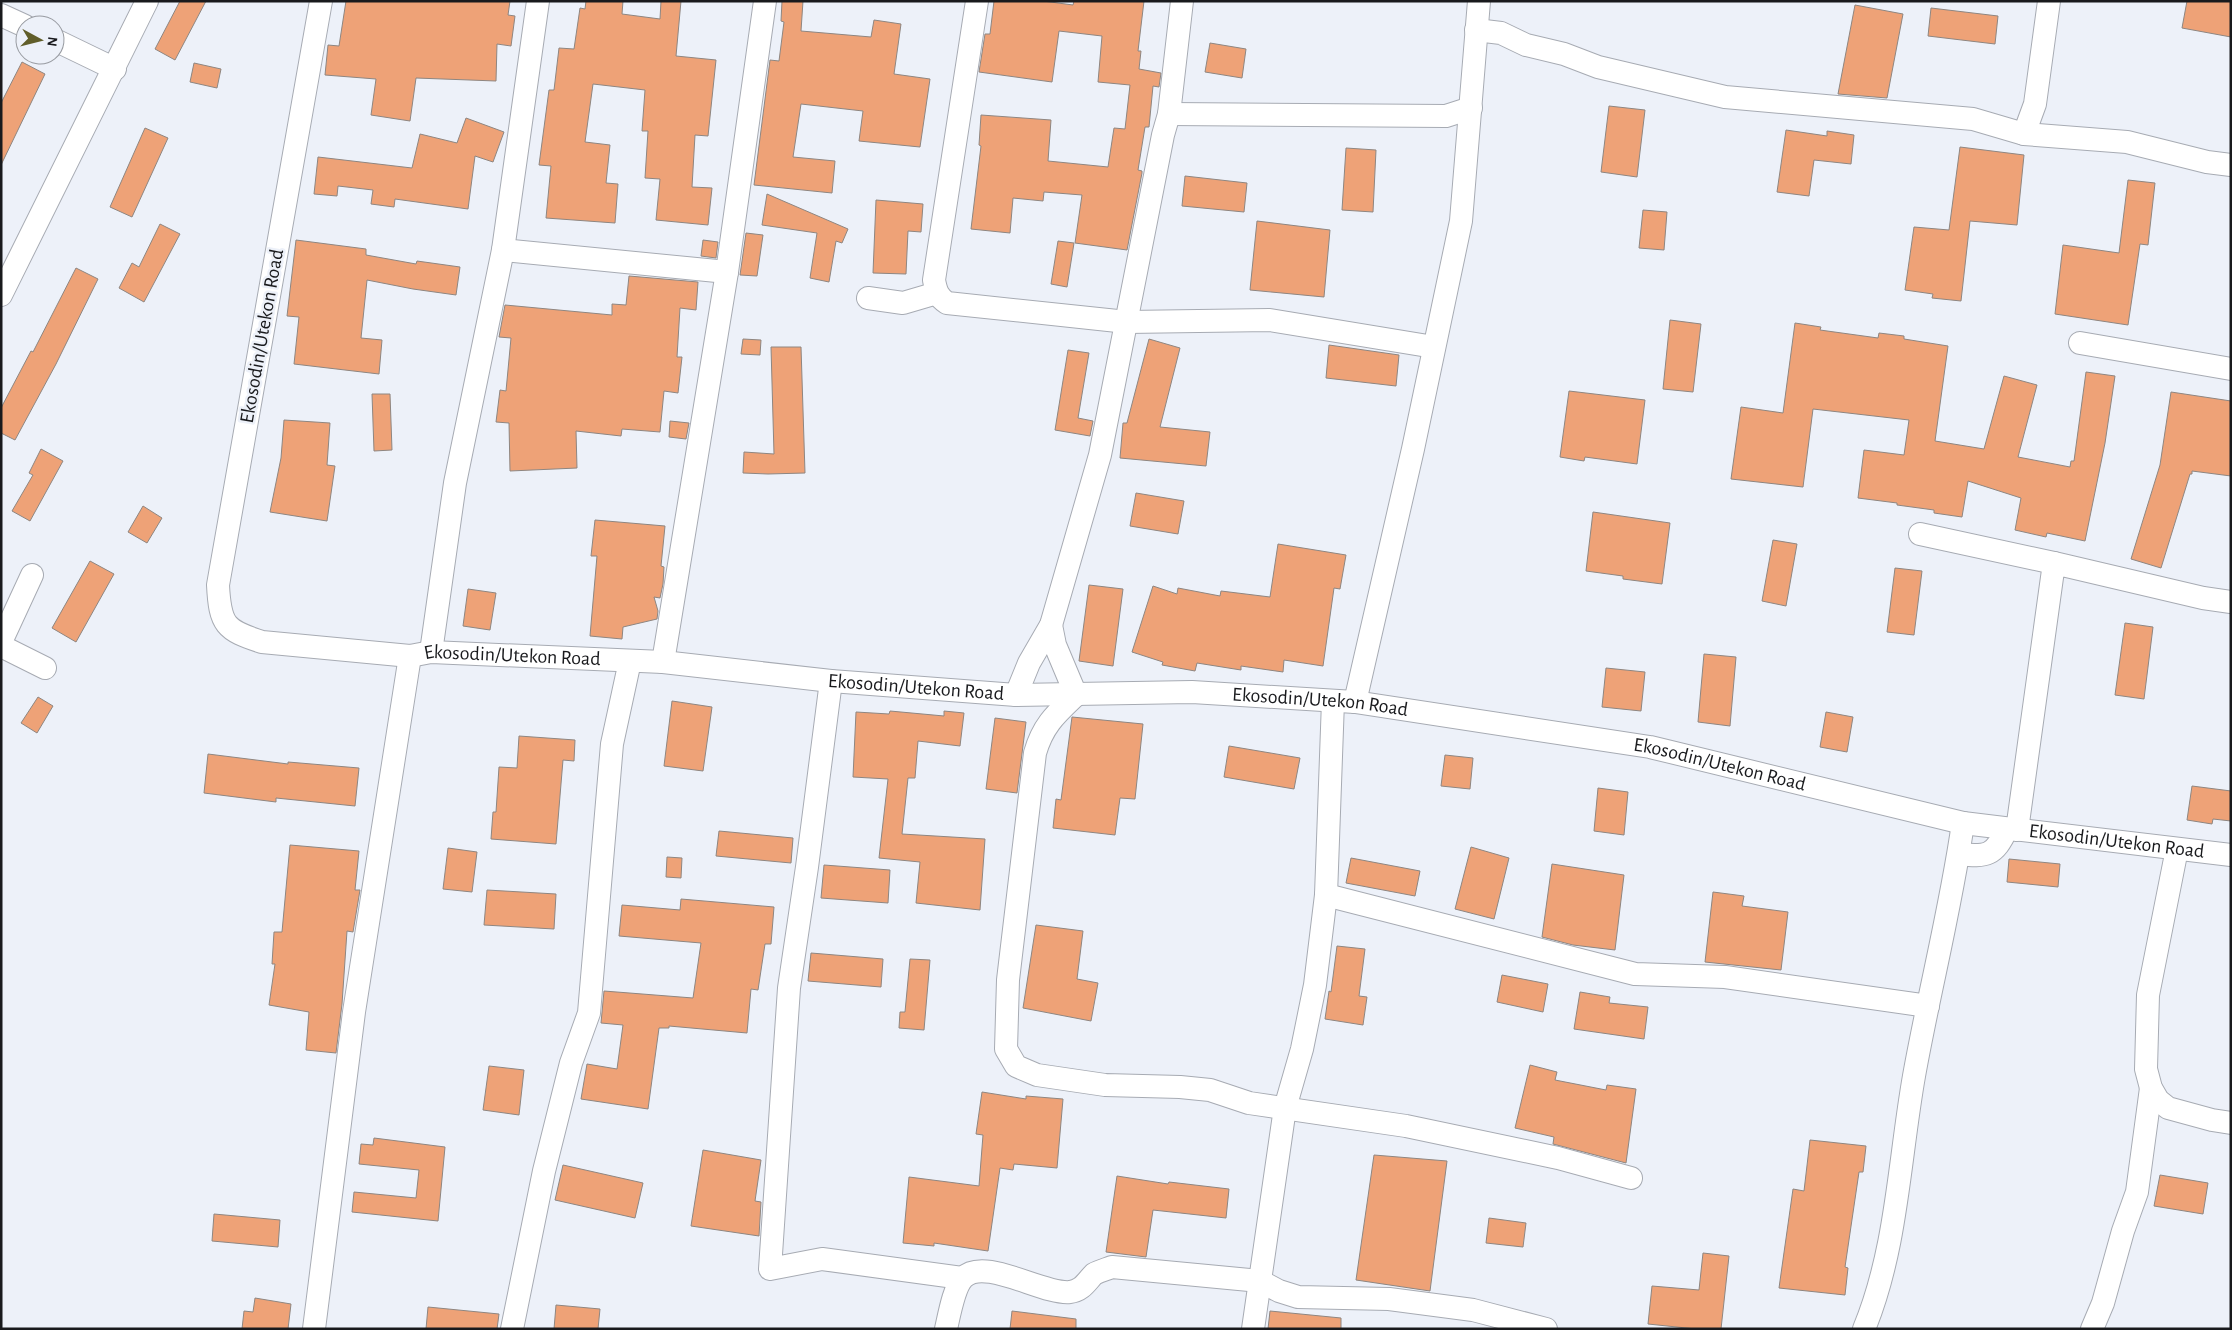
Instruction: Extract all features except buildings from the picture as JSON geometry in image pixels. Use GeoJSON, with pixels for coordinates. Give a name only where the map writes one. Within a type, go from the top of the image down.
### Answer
{"type":"FeatureCollection","features":[{"type":"Feature","properties":{"kind":"street"},"geometry":{"type":"LineString","coordinates":[[1,295],[115,69],[147,1]]}},
{"type":"Feature","properties":{"kind":"street","name":"Ekosodin/Utekon Road"},"geometry":{"type":"LineString","coordinates":[[321,1],[218,586],[219,611],[228,626],[242,635],[262,642],[421,654],[663,662],[831,681],[1016,695],[1192,692],[1344,701],[1650,747],[1963,823],[2231,855]]}},
{"type":"Feature","properties":{"kind":"street"},"geometry":{"type":"LineString","coordinates":[[314,1329],[354,1012],[421,654],[503,250],[538,1]]}},
{"type":"Feature","properties":{"kind":"street"},"geometry":{"type":"LineString","coordinates":[[663,662],[727,272],[765,1]]}},
{"type":"Feature","properties":{"kind":"street"},"geometry":{"type":"LineString","coordinates":[[977,1],[934,280],[937,293],[947,303],[1127,322],[1270,320],[1434,346]]}},
{"type":"Feature","properties":{"kind":"street"},"geometry":{"type":"LineString","coordinates":[[1016,695],[1029,663],[1051,626],[1100,454],[1163,135],[1169,114],[1182,1]]}},
{"type":"Feature","properties":{"kind":"street"},"geometry":{"type":"LineString","coordinates":[[1254,1329],[1285,1108],[1302,1049],[1315,985],[1326,895],[1344,701],[1434,346],[1461,221],[1479,1]]}},
{"type":"Feature","properties":{"kind":"street"},"geometry":{"type":"LineString","coordinates":[[2024,134],[2036,104],[2049,1]]}},
{"type":"Feature","properties":{"kind":"street"},"geometry":{"type":"LineString","coordinates":[[1,15],[15,21]]}},
{"type":"Feature","properties":{"kind":"street"},"geometry":{"type":"LineString","coordinates":[[1476,30],[1500,33],[1526,45],[1564,54],[1598,67],[1725,97],[1973,119],[2024,134],[2127,142],[2207,162],[2231,165]]}},
{"type":"Feature","properties":{"kind":"street"},"geometry":{"type":"LineString","coordinates":[[65,45],[115,69]]}},
{"type":"Feature","properties":{"kind":"street"},"geometry":{"type":"LineString","coordinates":[[1169,114],[1446,116],[1471,108]]}},
{"type":"Feature","properties":{"kind":"street"},"geometry":{"type":"LineString","coordinates":[[503,250],[727,272]]}},
{"type":"Feature","properties":{"kind":"street"},"geometry":{"type":"LineString","coordinates":[[868,298],[903,303],[937,293]]}},
{"type":"Feature","properties":{"kind":"street"},"geometry":{"type":"LineString","coordinates":[[2080,343],[2231,369]]}},
{"type":"Feature","properties":{"kind":"street"},"geometry":{"type":"LineString","coordinates":[[1920,534],[2203,598],[2231,602]]}},
{"type":"Feature","properties":{"kind":"street"},"geometry":{"type":"LineString","coordinates":[[1958,854],[1977,856],[1990,854],[2012,830],[2054,563]]}},
{"type":"Feature","properties":{"kind":"street"},"geometry":{"type":"LineString","coordinates":[[32,575],[1,644],[45,668]]}},
{"type":"Feature","properties":{"kind":"street"},"geometry":{"type":"LineString","coordinates":[[1051,626],[1054,645],[1076,695],[1049,721],[1040,736],[1035,753],[1008,980],[1006,1049],[1016,1066],[1037,1075],[1105,1085],[1180,1087],[1210,1090],[1249,1103],[1406,1126],[1558,1158],[1631,1178]]}},
{"type":"Feature","properties":{"kind":"street"},"geometry":{"type":"LineString","coordinates":[[512,1329],[546,1162],[571,1063],[589,1013],[612,744],[630,661]]}},
{"type":"Feature","properties":{"kind":"street"},"geometry":{"type":"LineString","coordinates":[[831,681],[789,988],[770,1269],[822,1259],[962,1278]]}},
{"type":"Feature","properties":{"kind":"street"},"geometry":{"type":"LineString","coordinates":[[1864,1329],[1876,1300],[1883,1274],[1893,1222],[1914,1078],[1963,823]]}},
{"type":"Feature","properties":{"kind":"street"},"geometry":{"type":"LineString","coordinates":[[2177,850],[2148,996],[2146,1069],[2151,1088],[2158,1100],[2168,1108],[2212,1120],[2231,1122]]}},
{"type":"Feature","properties":{"kind":"street"},"geometry":{"type":"LineString","coordinates":[[1326,895],[1635,974],[1725,977],[1928,1006]]}},
{"type":"Feature","properties":{"kind":"street"},"geometry":{"type":"LineString","coordinates":[[2092,1329],[2103,1303],[2123,1231],[2137,1192],[2151,1088]]}},
{"type":"Feature","properties":{"kind":"street"},"geometry":{"type":"LineString","coordinates":[[946,1329],[955,1295],[962,1278],[972,1272],[1000,1273],[1056,1292],[1072,1292],[1084,1286],[1096,1273],[1112,1267],[1260,1281],[1279,1291],[1298,1297],[1389,1299],[1473,1310],[1546,1329]]}}]}
